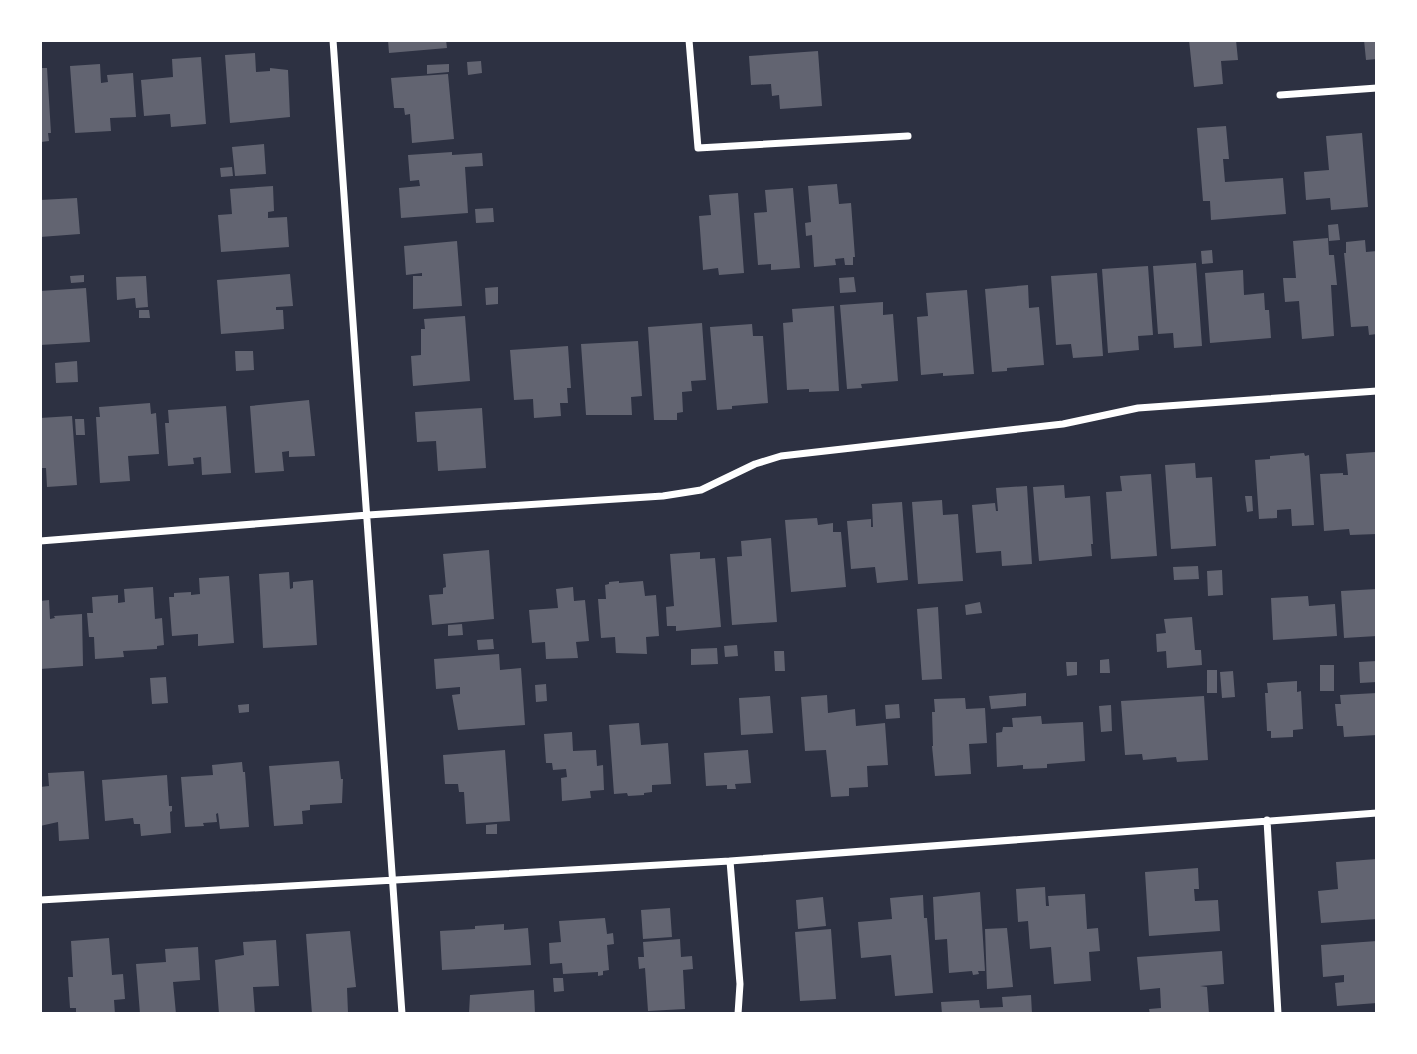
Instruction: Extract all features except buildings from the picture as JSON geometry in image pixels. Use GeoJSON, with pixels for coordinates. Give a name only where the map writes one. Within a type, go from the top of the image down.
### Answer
{"type":"FeatureCollection","features":[{"type":"Feature","properties":{"kind":"street"},"geometry":{"type":"LineString","coordinates":[[333,40],[402,1014]]}},
{"type":"Feature","properties":{"kind":"street"},"geometry":{"type":"LineString","coordinates":[[689,40],[698,148],[908,136]]}},
{"type":"Feature","properties":{"kind":"street"},"geometry":{"type":"LineString","coordinates":[[1280,95],[1377,88]]}},
{"type":"Feature","properties":{"kind":"street"},"geometry":{"type":"LineString","coordinates":[[40,541],[368,515],[663,496],[701,490],[755,464],[780,456],[1063,424],[1138,408],[1377,391]]}},
{"type":"Feature","properties":{"kind":"street"},"geometry":{"type":"LineString","coordinates":[[40,900],[730,861],[1377,813]]}},
{"type":"Feature","properties":{"kind":"street"},"geometry":{"type":"LineString","coordinates":[[1267,820],[1278,1014]]}},
{"type":"Feature","properties":{"kind":"street"},"geometry":{"type":"LineString","coordinates":[[730,861],[740,984],[738,1014]]}}]}
